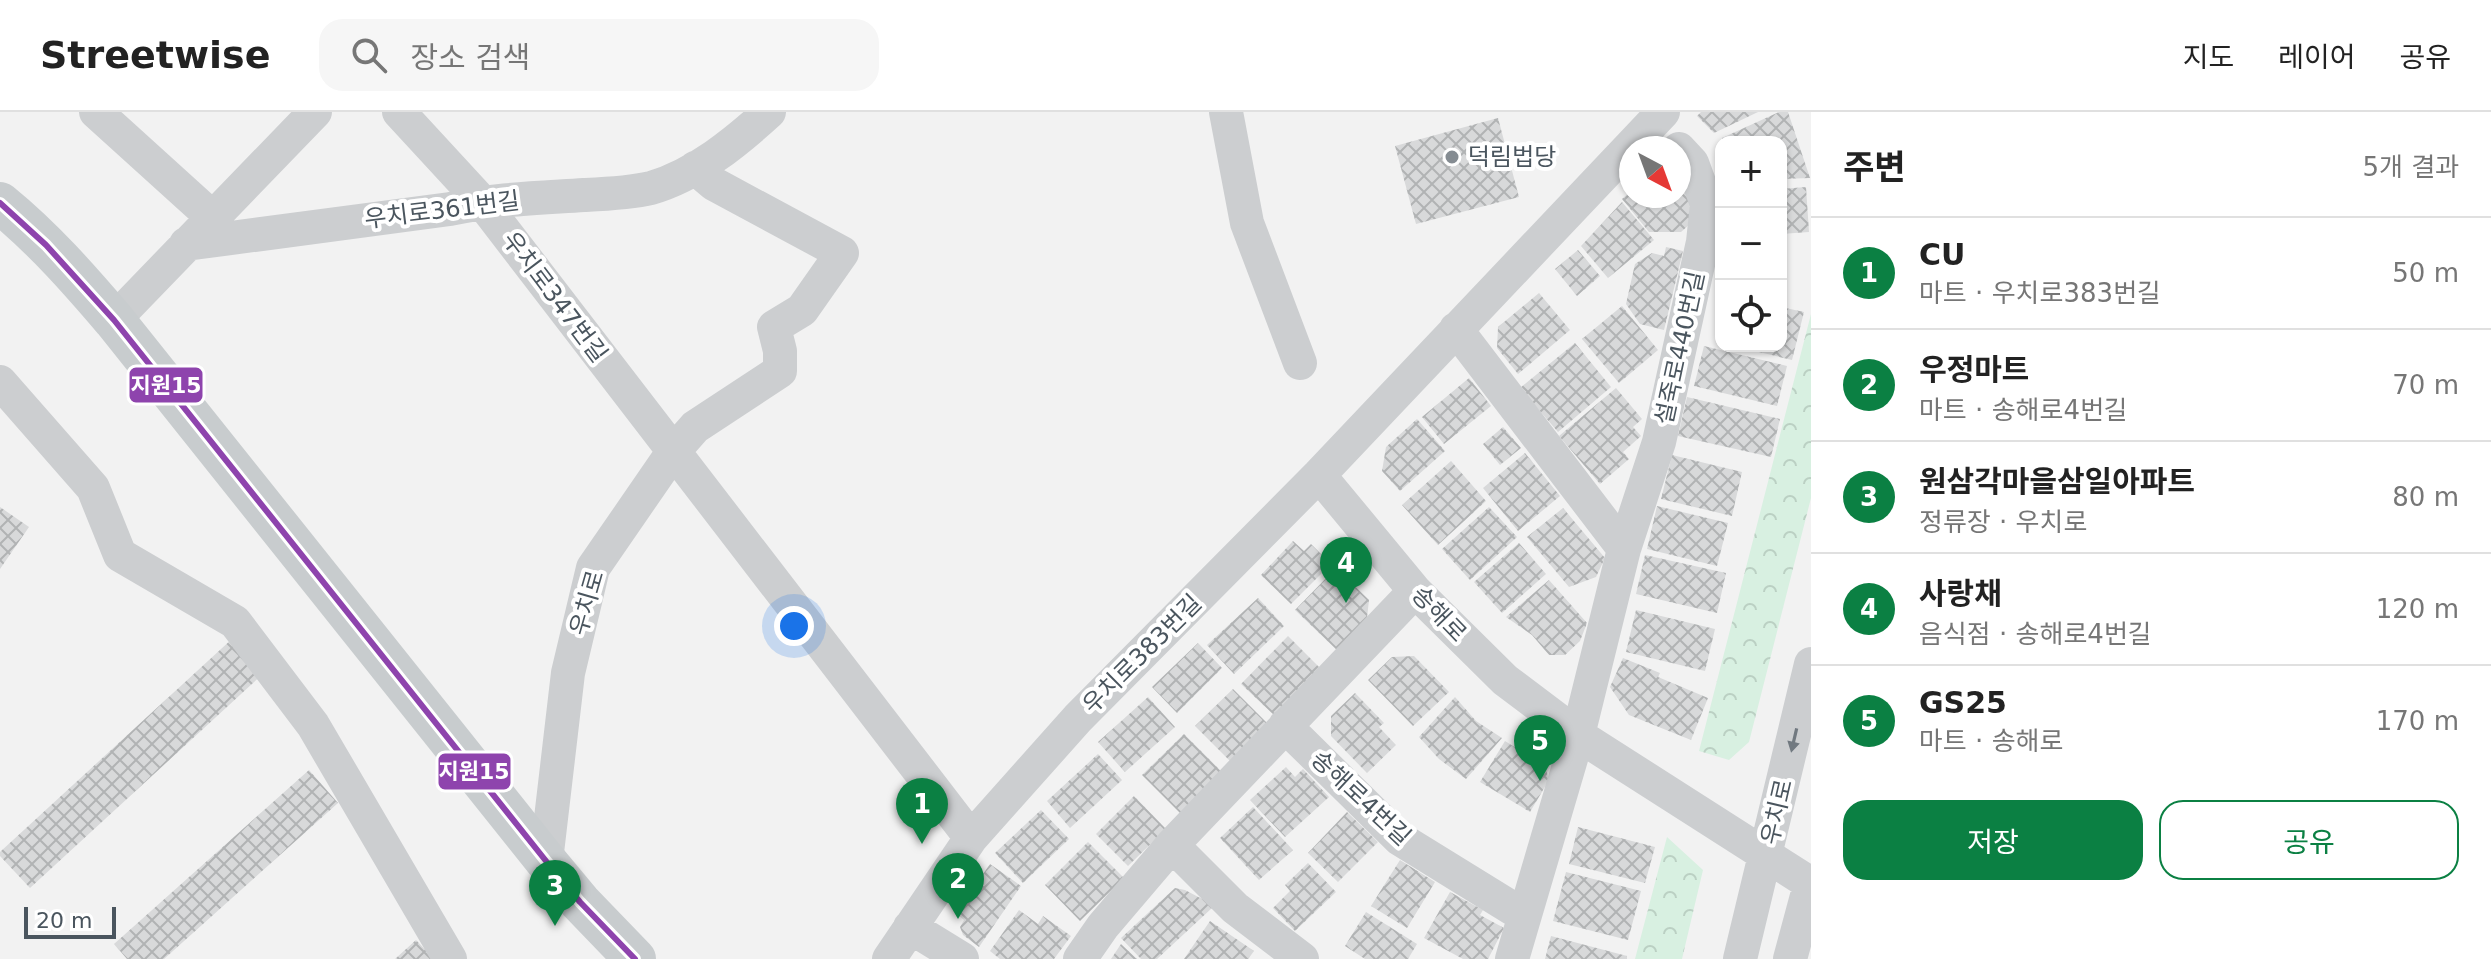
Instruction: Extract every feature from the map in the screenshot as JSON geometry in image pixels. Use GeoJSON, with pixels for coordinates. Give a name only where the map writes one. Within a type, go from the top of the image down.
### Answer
{"type":"FeatureCollection","features":[{"type":"Feature","properties":{"kind":"main road"},"geometry":{"type":"LineString","coordinates":[[0,203],[25,223],[73,272],[114,320],[546,861],[635,959]]}},
{"type":"Feature","properties":{"kind":"street"},"geometry":{"type":"LineString","coordinates":[[96,112],[212,217]]}},
{"type":"Feature","properties":{"kind":"street"},"geometry":{"type":"LineString","coordinates":[[114,320],[315,112]]}},
{"type":"Feature","properties":{"kind":"street","name":"우치로347번길"},"geometry":{"type":"LineString","coordinates":[[399,112],[482,202],[673,452]]}},
{"type":"Feature","properties":{"kind":"street","name":"우치로361번길"},"geometry":{"type":"LineString","coordinates":[[186,244],[450,209],[482,202],[614,193],[652,187],[695,168],[736,142],[769,112]]}},
{"type":"Feature","properties":{"kind":"street"},"geometry":{"type":"LineString","coordinates":[[1226,112],[1247,223],[1300,363]]}},
{"type":"Feature","properties":{"kind":"street","name":"설죽로440번길"},"geometry":{"type":"LineString","coordinates":[[1319,475],[1658,117],[1670,136]]}},
{"type":"Feature","properties":{"kind":"street","name":"설죽로440번길"},"geometry":{"type":"LineString","coordinates":[[1578,735],[1624,549],[1659,442],[1703,242],[1707,204],[1691,162]]}},
{"type":"Feature","properties":{"kind":"street","name":"우치로"},"geometry":{"type":"LineString","coordinates":[[546,861],[568,673],[593,568],[673,452],[695,427],[780,371],[780,351],[774,327],[802,310],[842,253],[714,184],[695,168]]}},
{"type":"Feature","properties":{"kind":"street"},"geometry":{"type":"LineString","coordinates":[[1456,329],[1624,549]]}},
{"type":"Feature","properties":{"kind":"street"},"geometry":{"type":"LineString","coordinates":[[0,382],[93,488],[120,555],[235,622],[313,725],[450,959]]}},
{"type":"Feature","properties":{"kind":"street"},"geometry":{"type":"LineString","coordinates":[[673,452],[971,838]]}},
{"type":"Feature","properties":{"kind":"street","name":"송해로"},"geometry":{"type":"LineString","coordinates":[[1319,475],[1415,591],[1505,680],[1578,735],[1811,882]]}},
{"type":"Feature","properties":{"kind":"street","name":"우치로383번길"},"geometry":{"type":"LineString","coordinates":[[889,959],[971,838],[1078,718],[1319,475]]}},
{"type":"Feature","properties":{"kind":"street"},"geometry":{"type":"LineString","coordinates":[[1080,959],[1103,926],[1172,845],[1415,591]]}},
{"type":"Feature","properties":{"kind":"street","name":"우치로"},"geometry":{"type":"LineString","coordinates":[[1740,959],[1811,664]]}},
{"type":"Feature","properties":{"kind":"street","name":"송해로4번길"},"geometry":{"type":"LineString","coordinates":[[1285,726],[1400,839],[1523,915]]}},
{"type":"Feature","properties":{"kind":"street"},"geometry":{"type":"LineString","coordinates":[[1512,959],[1578,735]]}},
{"type":"Feature","properties":{"kind":"street"},"geometry":{"type":"LineString","coordinates":[[1172,845],[1235,908],[1302,959]]}},
{"type":"Feature","properties":{"kind":"street"},"geometry":{"type":"LineString","coordinates":[[1790,959],[1811,882]]}},
{"type":"Feature","properties":{"kind":"street"},"geometry":{"type":"LineString","coordinates":[[910,927],[962,959]]}},
{"type":"Feature","properties":{"kind":"green space"},"geometry":{"type":"Polygon","coordinates":[[[1811,314],[1811,498],[1749,742],[1729,760],[1699,751],[1811,314]]]}},
{"type":"Feature","properties":{"kind":"green space"},"geometry":{"type":"Polygon","coordinates":[[[1667,837],[1703,870],[1682,959],[1635,959],[1667,837]]]}},
{"type":"Feature","properties":{"kind":"building"},"geometry":{"type":"Polygon","coordinates":[[[1701,112],[1758,112],[1714,133],[1697,116],[1701,112]]]}},
{"type":"Feature","properties":{"kind":"building"},"geometry":{"type":"Polygon","coordinates":[[[1779,112],[1788,112],[1810,178],[1787,179],[1787,136],[1726,136],[1779,112]]]}},
{"type":"Feature","properties":{"kind":"building","name":"덕림법당"},"geometry":{"type":"Polygon","coordinates":[[[1498,118],[1519,197],[1416,224],[1395,146],[1498,118]]]}},
{"type":"Feature","properties":{"kind":"building"},"geometry":{"type":"Polygon","coordinates":[[[1806,187],[1809,232],[1787,234],[1787,189],[1806,187]]]}},
{"type":"Feature","properties":{"kind":"building"},"geometry":{"type":"Polygon","coordinates":[[[1691,193],[1693,195],[1690,224],[1681,232],[1649,232],[1629,208],[1691,208],[1691,193]]]}},
{"type":"Feature","properties":{"kind":"building"},"geometry":{"type":"Polygon","coordinates":[[[1619,205],[1619,208],[1627,208],[1654,240],[1608,278],[1581,246],[1619,205]]]}},
{"type":"Feature","properties":{"kind":"building"},"geometry":{"type":"Polygon","coordinates":[[[1666,247],[1683,251],[1664,330],[1640,324],[1626,304],[1635,264],[1652,253],[1664,256],[1666,247]]]}},
{"type":"Feature","properties":{"kind":"building"},"geometry":{"type":"Polygon","coordinates":[[[1578,250],[1600,276],[1577,296],[1555,269],[1578,250]]]}},
{"type":"Feature","properties":{"kind":"building"},"geometry":{"type":"Polygon","coordinates":[[[1539,293],[1570,330],[1518,374],[1497,348],[1498,327],[1539,293]]]}},
{"type":"Feature","properties":{"kind":"building"},"geometry":{"type":"Polygon","coordinates":[[[1622,306],[1658,350],[1619,383],[1582,339],[1622,306]]]}},
{"type":"Feature","properties":{"kind":"building"},"geometry":{"type":"Polygon","coordinates":[[[1787,308],[1804,312],[1792,360],[1759,352],[1787,352],[1787,308]]]}},
{"type":"Feature","properties":{"kind":"building"},"geometry":{"type":"Polygon","coordinates":[[[1575,343],[1611,387],[1558,432],[1520,388],[1575,343]]]}},
{"type":"Feature","properties":{"kind":"building"},"geometry":{"type":"Polygon","coordinates":[[[1704,346],[1715,349],[1715,352],[1729,352],[1787,366],[1777,406],[1694,386],[1704,346]]]}},
{"type":"Feature","properties":{"kind":"building"},"geometry":{"type":"Polygon","coordinates":[[[1469,378],[1491,406],[1444,444],[1422,417],[1469,378]]]}},
{"type":"Feature","properties":{"kind":"building"},"geometry":{"type":"Polygon","coordinates":[[[1616,388],[1642,419],[1633,427],[1641,436],[1623,452],[1629,459],[1600,484],[1559,436],[1616,388]]]}},
{"type":"Feature","properties":{"kind":"building"},"geometry":{"type":"Polygon","coordinates":[[[1687,397],[1780,419],[1771,457],[1678,436],[1687,397]]]}},
{"type":"Feature","properties":{"kind":"building"},"geometry":{"type":"Polygon","coordinates":[[[1417,419],[1445,451],[1400,491],[1382,471],[1386,447],[1417,419]]]}},
{"type":"Feature","properties":{"kind":"building"},"geometry":{"type":"Polygon","coordinates":[[[1503,427],[1521,448],[1500,465],[1483,444],[1503,427]]]}},
{"type":"Feature","properties":{"kind":"building"},"geometry":{"type":"Polygon","coordinates":[[[1525,453],[1560,496],[1518,531],[1483,488],[1525,453]]]}},
{"type":"Feature","properties":{"kind":"building"},"geometry":{"type":"Polygon","coordinates":[[[1672,455],[1742,472],[1732,516],[1661,499],[1672,455]]]}},
{"type":"Feature","properties":{"kind":"building"},"geometry":{"type":"Polygon","coordinates":[[[1451,461],[1486,501],[1438,545],[1402,505],[1451,461]]]}},
{"type":"Feature","properties":{"kind":"building"},"geometry":{"type":"Polygon","coordinates":[[[1657,506],[1728,523],[1717,566],[1647,549],[1657,506]]]}},
{"type":"Feature","properties":{"kind":"building"},"geometry":{"type":"Polygon","coordinates":[[[0,507],[29,527],[0,569],[0,507]]]}},
{"type":"Feature","properties":{"kind":"building"},"geometry":{"type":"Polygon","coordinates":[[[1489,507],[1517,537],[1470,580],[1442,549],[1489,507]]]}},
{"type":"Feature","properties":{"kind":"building"},"geometry":{"type":"Polygon","coordinates":[[[1563,508],[1605,558],[1596,577],[1569,587],[1527,537],[1563,508]]]}},
{"type":"Feature","properties":{"kind":"building"},"geometry":{"type":"Polygon","coordinates":[[[1293,541],[1304,551],[1311,544],[1331,564],[1291,604],[1261,575],[1293,541]]]}},
{"type":"Feature","properties":{"kind":"building"},"geometry":{"type":"Polygon","coordinates":[[[1519,543],[1546,574],[1502,613],[1474,582],[1519,543]]]}},
{"type":"Feature","properties":{"kind":"building"},"geometry":{"type":"Polygon","coordinates":[[[1645,555],[1726,573],[1717,613],[1636,594],[1645,555]]]}},
{"type":"Feature","properties":{"kind":"building"},"geometry":{"type":"Polygon","coordinates":[[[1336,568],[1369,600],[1366,627],[1340,653],[1295,610],[1336,568]]]}},
{"type":"Feature","properties":{"kind":"building"},"geometry":{"type":"Polygon","coordinates":[[[1549,580],[1587,623],[1580,641],[1565,655],[1549,655],[1532,635],[1506,617],[1549,580]]]}},
{"type":"Feature","properties":{"kind":"building"},"geometry":{"type":"Polygon","coordinates":[[[1258,598],[1284,626],[1234,674],[1207,645],[1258,598]]]}},
{"type":"Feature","properties":{"kind":"building"},"geometry":{"type":"Polygon","coordinates":[[[1636,610],[1715,629],[1705,671],[1626,652],[1636,610]]]}},
{"type":"Feature","properties":{"kind":"building"},"geometry":{"type":"Polygon","coordinates":[[[1288,636],[1321,669],[1275,716],[1241,684],[1288,636]]]}},
{"type":"Feature","properties":{"kind":"building"},"geometry":{"type":"Polygon","coordinates":[[[233,638],[265,672],[30,888],[0,856],[0,852],[233,638]]]}},
{"type":"Feature","properties":{"kind":"building"},"geometry":{"type":"Polygon","coordinates":[[[1198,643],[1222,668],[1177,713],[1152,687],[1198,643]]]}},
{"type":"Feature","properties":{"kind":"building"},"geometry":{"type":"Polygon","coordinates":[[[1414,656],[1449,692],[1413,726],[1368,680],[1392,657],[1414,656]]]}},
{"type":"Feature","properties":{"kind":"building"},"geometry":{"type":"Polygon","coordinates":[[[1623,658],[1708,698],[1691,740],[1629,715],[1610,687],[1623,658]]]}},
{"type":"Feature","properties":{"kind":"building"},"geometry":{"type":"Polygon","coordinates":[[[1233,689],[1269,725],[1231,762],[1195,726],[1233,689]]]}},
{"type":"Feature","properties":{"kind":"building"},"geometry":{"type":"Polygon","coordinates":[[[1355,693],[1384,723],[1379,727],[1396,745],[1367,773],[1331,736],[1331,716],[1355,693]]]}},
{"type":"Feature","properties":{"kind":"building"},"geometry":{"type":"Polygon","coordinates":[[[1148,697],[1175,727],[1125,772],[1098,742],[1148,697]]]}},
{"type":"Feature","properties":{"kind":"building"},"geometry":{"type":"Polygon","coordinates":[[[1455,697],[1476,721],[1502,738],[1466,779],[1439,759],[1419,737],[1455,697]]]}},
{"type":"Feature","properties":{"kind":"building"},"geometry":{"type":"Polygon","coordinates":[[[1184,734],[1222,772],[1180,813],[1142,775],[1184,734]]]}},
{"type":"Feature","properties":{"kind":"building"},"geometry":{"type":"Polygon","coordinates":[[[1505,741],[1545,766],[1549,780],[1530,812],[1480,782],[1505,741]]]}},
{"type":"Feature","properties":{"kind":"building"},"geometry":{"type":"Polygon","coordinates":[[[1098,754],[1122,780],[1070,828],[1047,801],[1098,754]]]}},
{"type":"Feature","properties":{"kind":"building"},"geometry":{"type":"Polygon","coordinates":[[[1286,767],[1295,777],[1303,769],[1329,797],[1285,837],[1250,800],[1286,767]]]}},
{"type":"Feature","properties":{"kind":"building"},"geometry":{"type":"Polygon","coordinates":[[[309,770],[338,803],[164,959],[127,959],[114,944],[309,770]]]}},
{"type":"Feature","properties":{"kind":"building"},"geometry":{"type":"Polygon","coordinates":[[[1134,796],[1166,829],[1128,866],[1096,834],[1134,796]]]}},
{"type":"Feature","properties":{"kind":"building"},"geometry":{"type":"Polygon","coordinates":[[[1253,807],[1293,850],[1259,880],[1220,838],[1253,807]]]}},
{"type":"Feature","properties":{"kind":"building"},"geometry":{"type":"Polygon","coordinates":[[[1041,810],[1069,839],[1023,883],[995,853],[1041,810]]]}},
{"type":"Feature","properties":{"kind":"building"},"geometry":{"type":"Polygon","coordinates":[[[1347,812],[1378,842],[1338,882],[1308,853],[1347,812]]]}},
{"type":"Feature","properties":{"kind":"building"},"geometry":{"type":"Polygon","coordinates":[[[1578,827],[1655,847],[1645,883],[1569,864],[1578,827]]]}},
{"type":"Feature","properties":{"kind":"building"},"geometry":{"type":"Polygon","coordinates":[[[1088,842],[1124,878],[1080,921],[1045,885],[1088,842]]]}},
{"type":"Feature","properties":{"kind":"building"},"geometry":{"type":"Polygon","coordinates":[[[1400,860],[1435,882],[1407,928],[1371,906],[1400,860]]]}},
{"type":"Feature","properties":{"kind":"building"},"geometry":{"type":"Polygon","coordinates":[[[1308,863],[1336,892],[1295,931],[1273,908],[1290,891],[1285,885],[1308,863]]]}},
{"type":"Feature","properties":{"kind":"building"},"geometry":{"type":"Polygon","coordinates":[[[990,864],[1021,886],[979,947],[963,935],[960,927],[964,920],[956,913],[990,864]]]}},
{"type":"Feature","properties":{"kind":"building"},"geometry":{"type":"Polygon","coordinates":[[[1566,872],[1641,891],[1628,940],[1553,921],[1566,872]]]}},
{"type":"Feature","properties":{"kind":"building"},"geometry":{"type":"Polygon","coordinates":[[[1175,888],[1206,901],[1212,908],[1157,959],[1141,959],[1121,938],[1175,888]]]}},
{"type":"Feature","properties":{"kind":"building"},"geometry":{"type":"Polygon","coordinates":[[[1450,892],[1483,910],[1480,915],[1504,928],[1488,959],[1463,959],[1424,938],[1450,892]]]}},
{"type":"Feature","properties":{"kind":"building"},"geometry":{"type":"Polygon","coordinates":[[[1019,910],[1038,924],[1043,916],[1071,936],[1054,959],[1000,959],[990,951],[1019,910]]]}},
{"type":"Feature","properties":{"kind":"building"},"geometry":{"type":"Polygon","coordinates":[[[1366,912],[1417,944],[1408,959],[1365,959],[1345,946],[1366,912]]]}},
{"type":"Feature","properties":{"kind":"building"},"geometry":{"type":"Polygon","coordinates":[[[1210,921],[1254,951],[1248,959],[1184,959],[1210,921]]]}},
{"type":"Feature","properties":{"kind":"building"},"geometry":{"type":"Polygon","coordinates":[[[1551,936],[1627,956],[1627,959],[1545,959],[1551,936]]]}},
{"type":"Feature","properties":{"kind":"building"},"geometry":{"type":"Polygon","coordinates":[[[416,940],[434,959],[395,959],[416,940]]]}},
{"type":"Feature","properties":{"kind":"building"},"geometry":{"type":"Polygon","coordinates":[[[1121,944],[1137,959],[1111,959],[1121,944]]]}},
{"type":"Feature","properties":{"kind":"transit line","name":"지원15"},"geometry":{"type":"LineString","coordinates":[[0,203],[46,245],[114,320],[546,861],[635,959]]}},
{"type":"Feature","properties":{"kind":"place","name":"덕림법당"},"geometry":{"type":"Point","coordinates":[1452,157]}},
{"type":"Feature","properties":{"kind":"place","name":"사랑채"},"geometry":{"type":"Point","coordinates":[1346,603]}},
{"type":"Feature","properties":{"kind":"place","name":"GS25"},"geometry":{"type":"Point","coordinates":[1540,781]}},
{"type":"Feature","properties":{"kind":"place","name":"CU"},"geometry":{"type":"Point","coordinates":[922,844]}},
{"type":"Feature","properties":{"kind":"place","name":"우정마트"},"geometry":{"type":"Point","coordinates":[958,919]}},
{"type":"Feature","properties":{"kind":"place","name":"원삼각마을삼일아파트"},"geometry":{"type":"Point","coordinates":[555,926]}}]}
